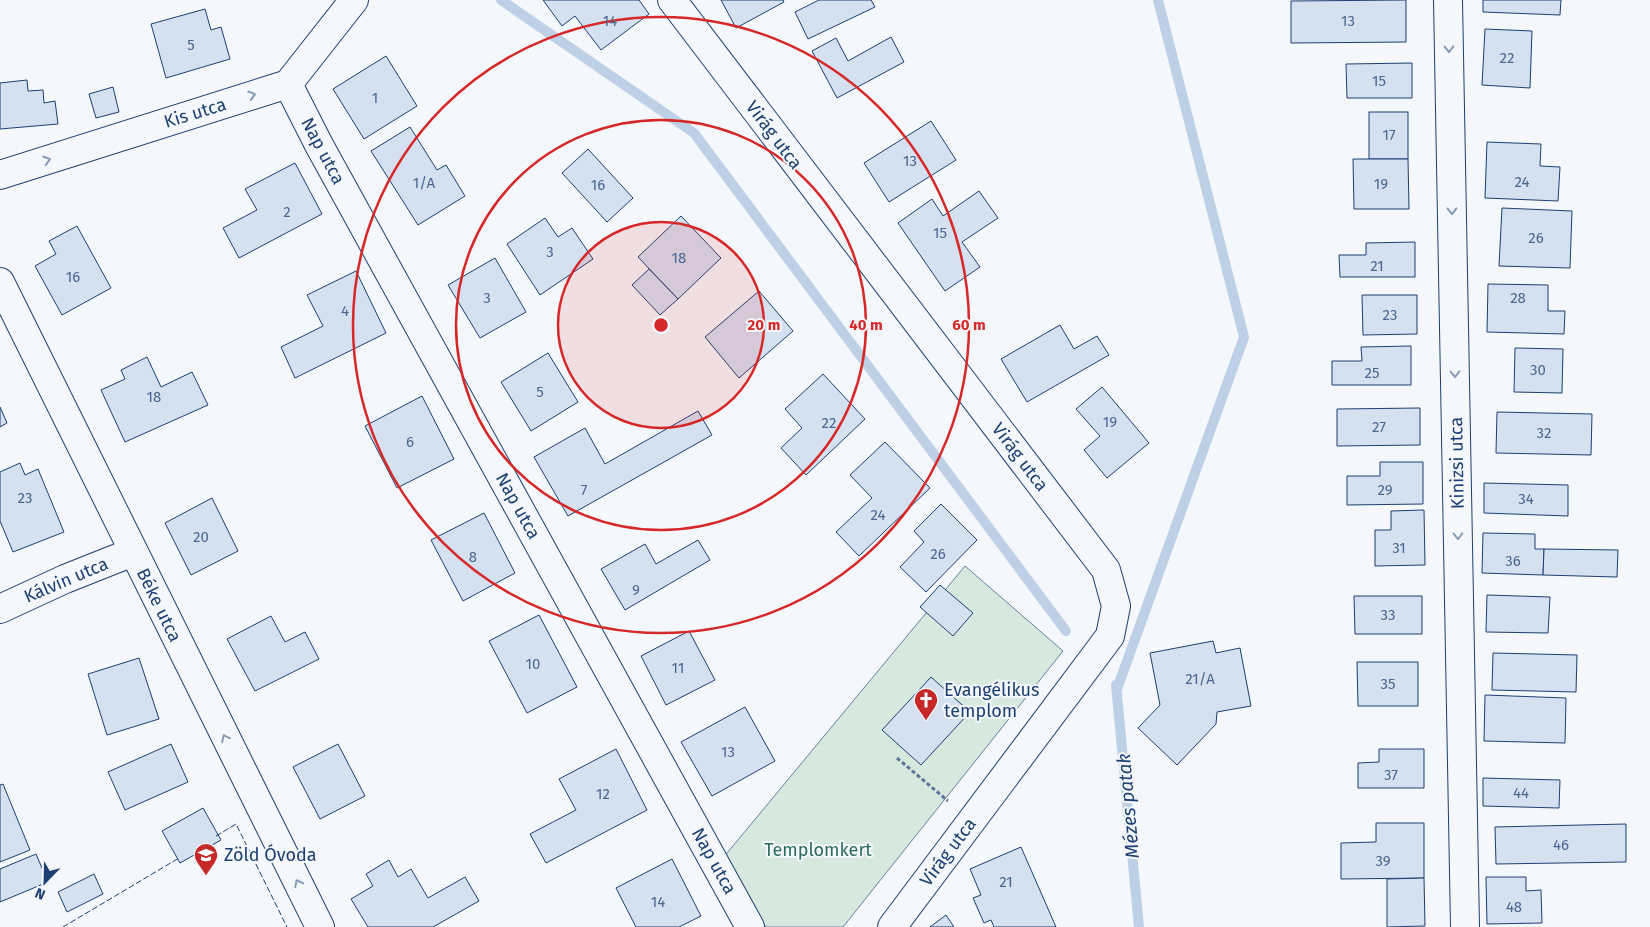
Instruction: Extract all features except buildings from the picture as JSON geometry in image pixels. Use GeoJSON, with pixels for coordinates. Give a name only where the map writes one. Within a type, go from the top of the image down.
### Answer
{"type":"FeatureCollection","features":[{"type":"Feature","properties":{"kind":"street"},"geometry":{"type":"LineString","coordinates":[[288,84],[354,0]]}},
{"type":"Feature","properties":{"kind":"street","name":"Virág utca"},"geometry":{"type":"LineString","coordinates":[[672,0],[1106,570],[1116,606],[1110,636],[892,927]]}},
{"type":"Feature","properties":{"kind":"street","name":"Kinizsi utca"},"geometry":{"type":"LineString","coordinates":[[1448,0],[1465,927]]}},
{"type":"Feature","properties":{"kind":"street","name":"Kis utca"},"geometry":{"type":"LineString","coordinates":[[0,174],[288,84]]}},
{"type":"Feature","properties":{"kind":"street","name":"Nap utca"},"geometry":{"type":"LineString","coordinates":[[288,84],[319,145],[750,927]]}},
{"type":"Feature","properties":{"kind":"street","name":"Béke utca"},"geometry":{"type":"LineString","coordinates":[[0,282],[320,927]]}},
{"type":"Feature","properties":{"kind":"street","name":"Kálvin utca"},"geometry":{"type":"LineString","coordinates":[[0,609],[65,579],[133,552]]}},
{"type":"Feature","properties":{"kind":"path"},"geometry":{"type":"LineString","coordinates":[[897,758],[971,821]]}},
{"type":"Feature","properties":{"kind":"green space","name":"Templomkert"},"geometry":{"type":"Polygon","coordinates":[[[965,566],[1063,651],[843,927],[766,927],[723,858],[965,566]]]}},
{"type":"Feature","properties":{"kind":"waterway"},"geometry":{"type":"LineString","coordinates":[[501,0],[694,133],[1066,631]]}},
{"type":"Feature","properties":{"kind":"waterway"},"geometry":{"type":"LineString","coordinates":[[1117,689],[1244,337],[1158,0]]}},
{"type":"Feature","properties":{"kind":"waterway","name":"Mézes patak"},"geometry":{"type":"LineString","coordinates":[[1116,685],[1139,927]]}},
{"type":"Feature","properties":{"kind":"fence"},"geometry":{"type":"LineString","coordinates":[[216,836],[236,824],[287,927]]}},
{"type":"Feature","properties":{"kind":"fence"},"geometry":{"type":"LineString","coordinates":[[63,927],[179,858]]}},
{"type":"Feature","properties":{"kind":"place","name":"Evangélikus templom"},"geometry":{"type":"Point","coordinates":[926,721]}},
{"type":"Feature","properties":{"kind":"place","name":"Zöld Óvoda"},"geometry":{"type":"Point","coordinates":[206,876]}}]}
